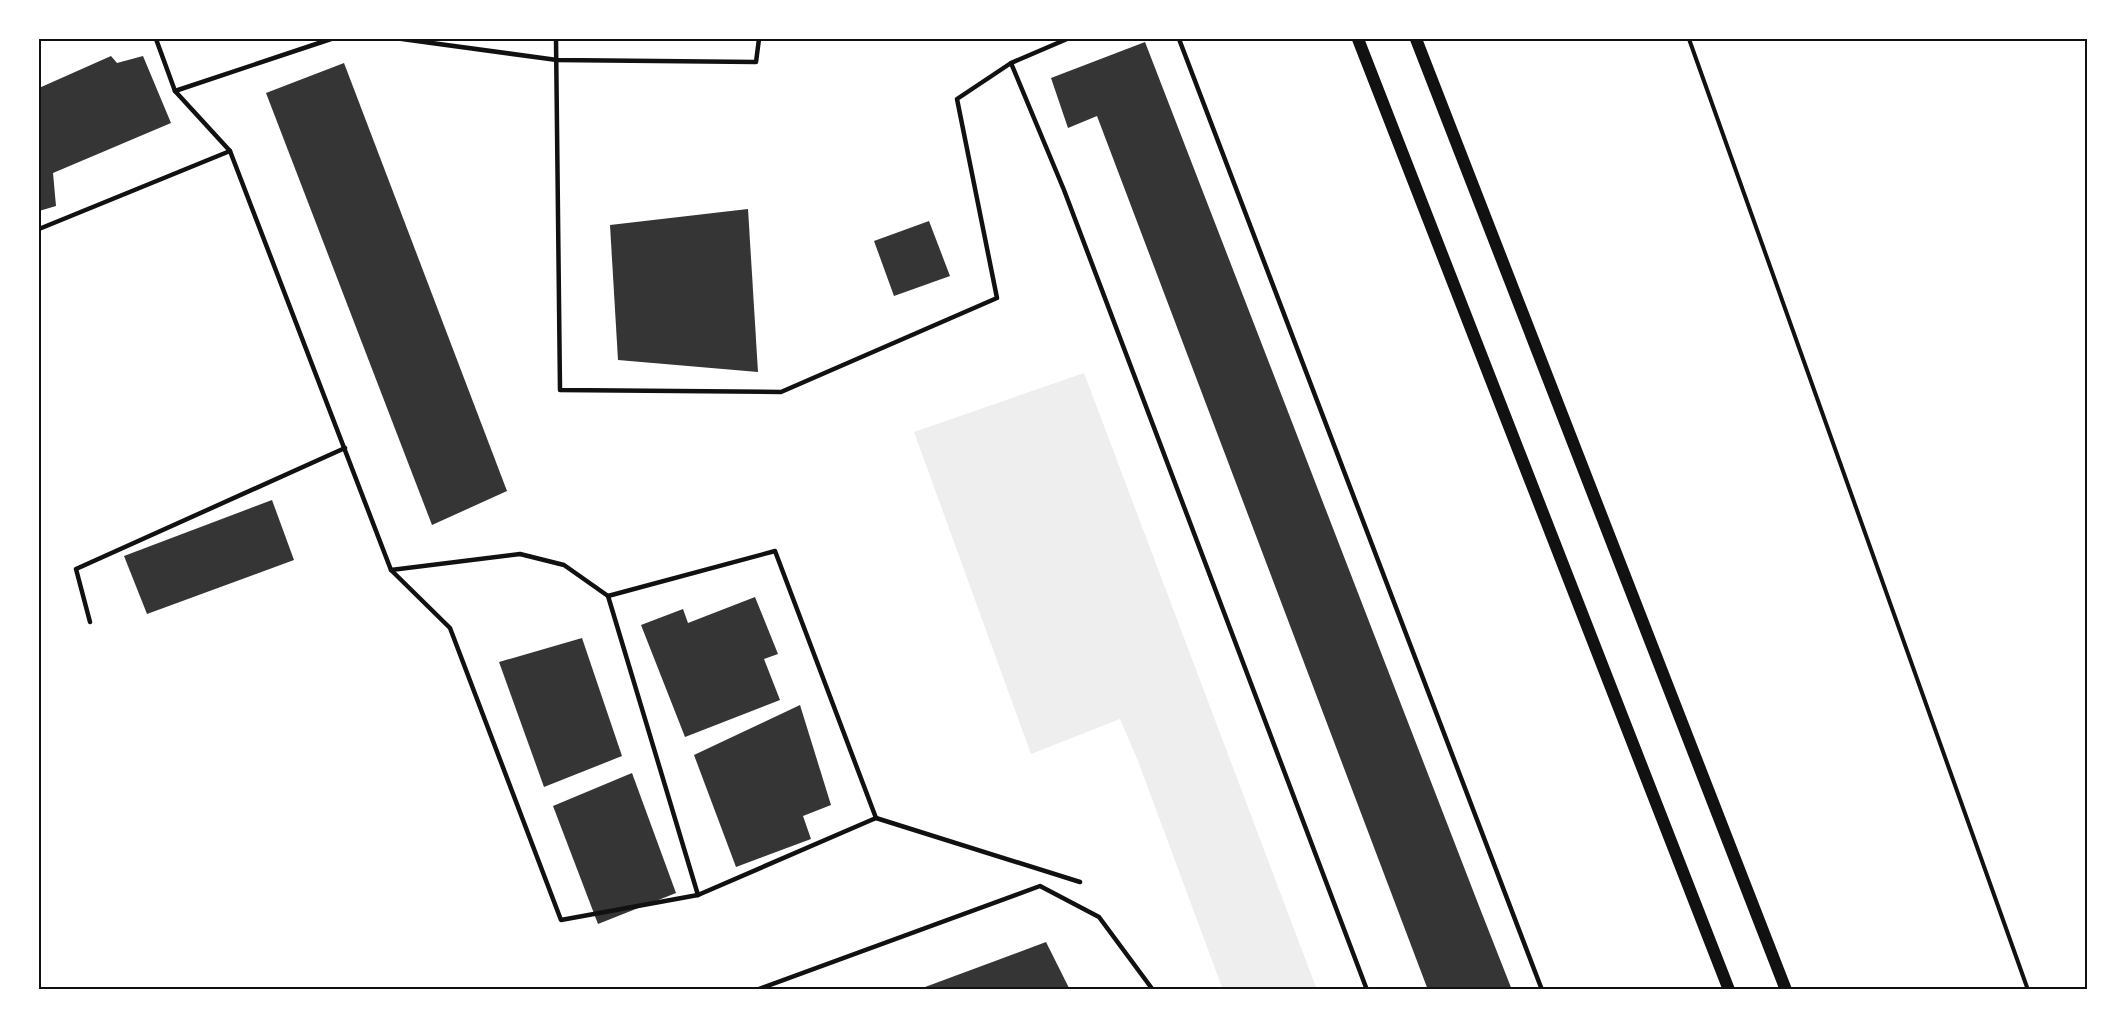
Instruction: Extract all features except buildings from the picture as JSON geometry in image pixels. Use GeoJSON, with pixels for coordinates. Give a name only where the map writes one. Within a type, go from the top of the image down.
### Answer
{"type":"FeatureCollection","features":[{"type":"Feature","properties":{"kind":"main road"},"geometry":{"type":"LineString","coordinates":[[1359,39],[1729,990]]}},
{"type":"Feature","properties":{"kind":"main road"},"geometry":{"type":"LineString","coordinates":[[1416,39],[1786,990]]}},
{"type":"Feature","properties":{"kind":"lane"},"geometry":{"type":"LineString","coordinates":[[156,39],[175,91],[230,151],[392,570],[450,628],[561,920],[698,895],[876,818],[1080,882]]}},
{"type":"Feature","properties":{"kind":"lane"},"geometry":{"type":"LineString","coordinates":[[175,91],[331,39]]}},
{"type":"Feature","properties":{"kind":"lane"},"geometry":{"type":"LineString","coordinates":[[402,39],[557,60],[756,62],[759,39]]}},
{"type":"Feature","properties":{"kind":"lane"},"geometry":{"type":"LineString","coordinates":[[556,39],[560,390],[758,392],[782,392],[996,298],[957,99],[1011,63],[1066,39]]}},
{"type":"Feature","properties":{"kind":"lane"},"geometry":{"type":"LineString","coordinates":[[1179,39],[1542,990]]}},
{"type":"Feature","properties":{"kind":"lane"},"geometry":{"type":"LineString","coordinates":[[1011,63],[1064,190],[1367,990]]}},
{"type":"Feature","properties":{"kind":"lane"},"geometry":{"type":"LineString","coordinates":[[39,229],[230,151]]}},
{"type":"Feature","properties":{"kind":"lane"},"geometry":{"type":"LineString","coordinates":[[90,622],[76,569],[345,448]]}},
{"type":"Feature","properties":{"kind":"lane"},"geometry":{"type":"LineString","coordinates":[[608,596],[775,551],[876,818]]}},
{"type":"Feature","properties":{"kind":"lane"},"geometry":{"type":"LineString","coordinates":[[392,570],[520,554],[564,565],[608,596],[698,895]]}},
{"type":"Feature","properties":{"kind":"lane"},"geometry":{"type":"LineString","coordinates":[[756,990],[1040,886],[1099,917],[1154,990]]}},
{"type":"Feature","properties":{"kind":"path"},"geometry":{"type":"LineString","coordinates":[[1689,39],[2028,990]]}},
{"type":"Feature","properties":{"kind":"shaded area"},"geometry":{"type":"Polygon","coordinates":[[[1084,373],[1317,990],[1223,990],[1138,761],[1120,719],[1031,754],[914,432],[1084,373]]]}}]}
